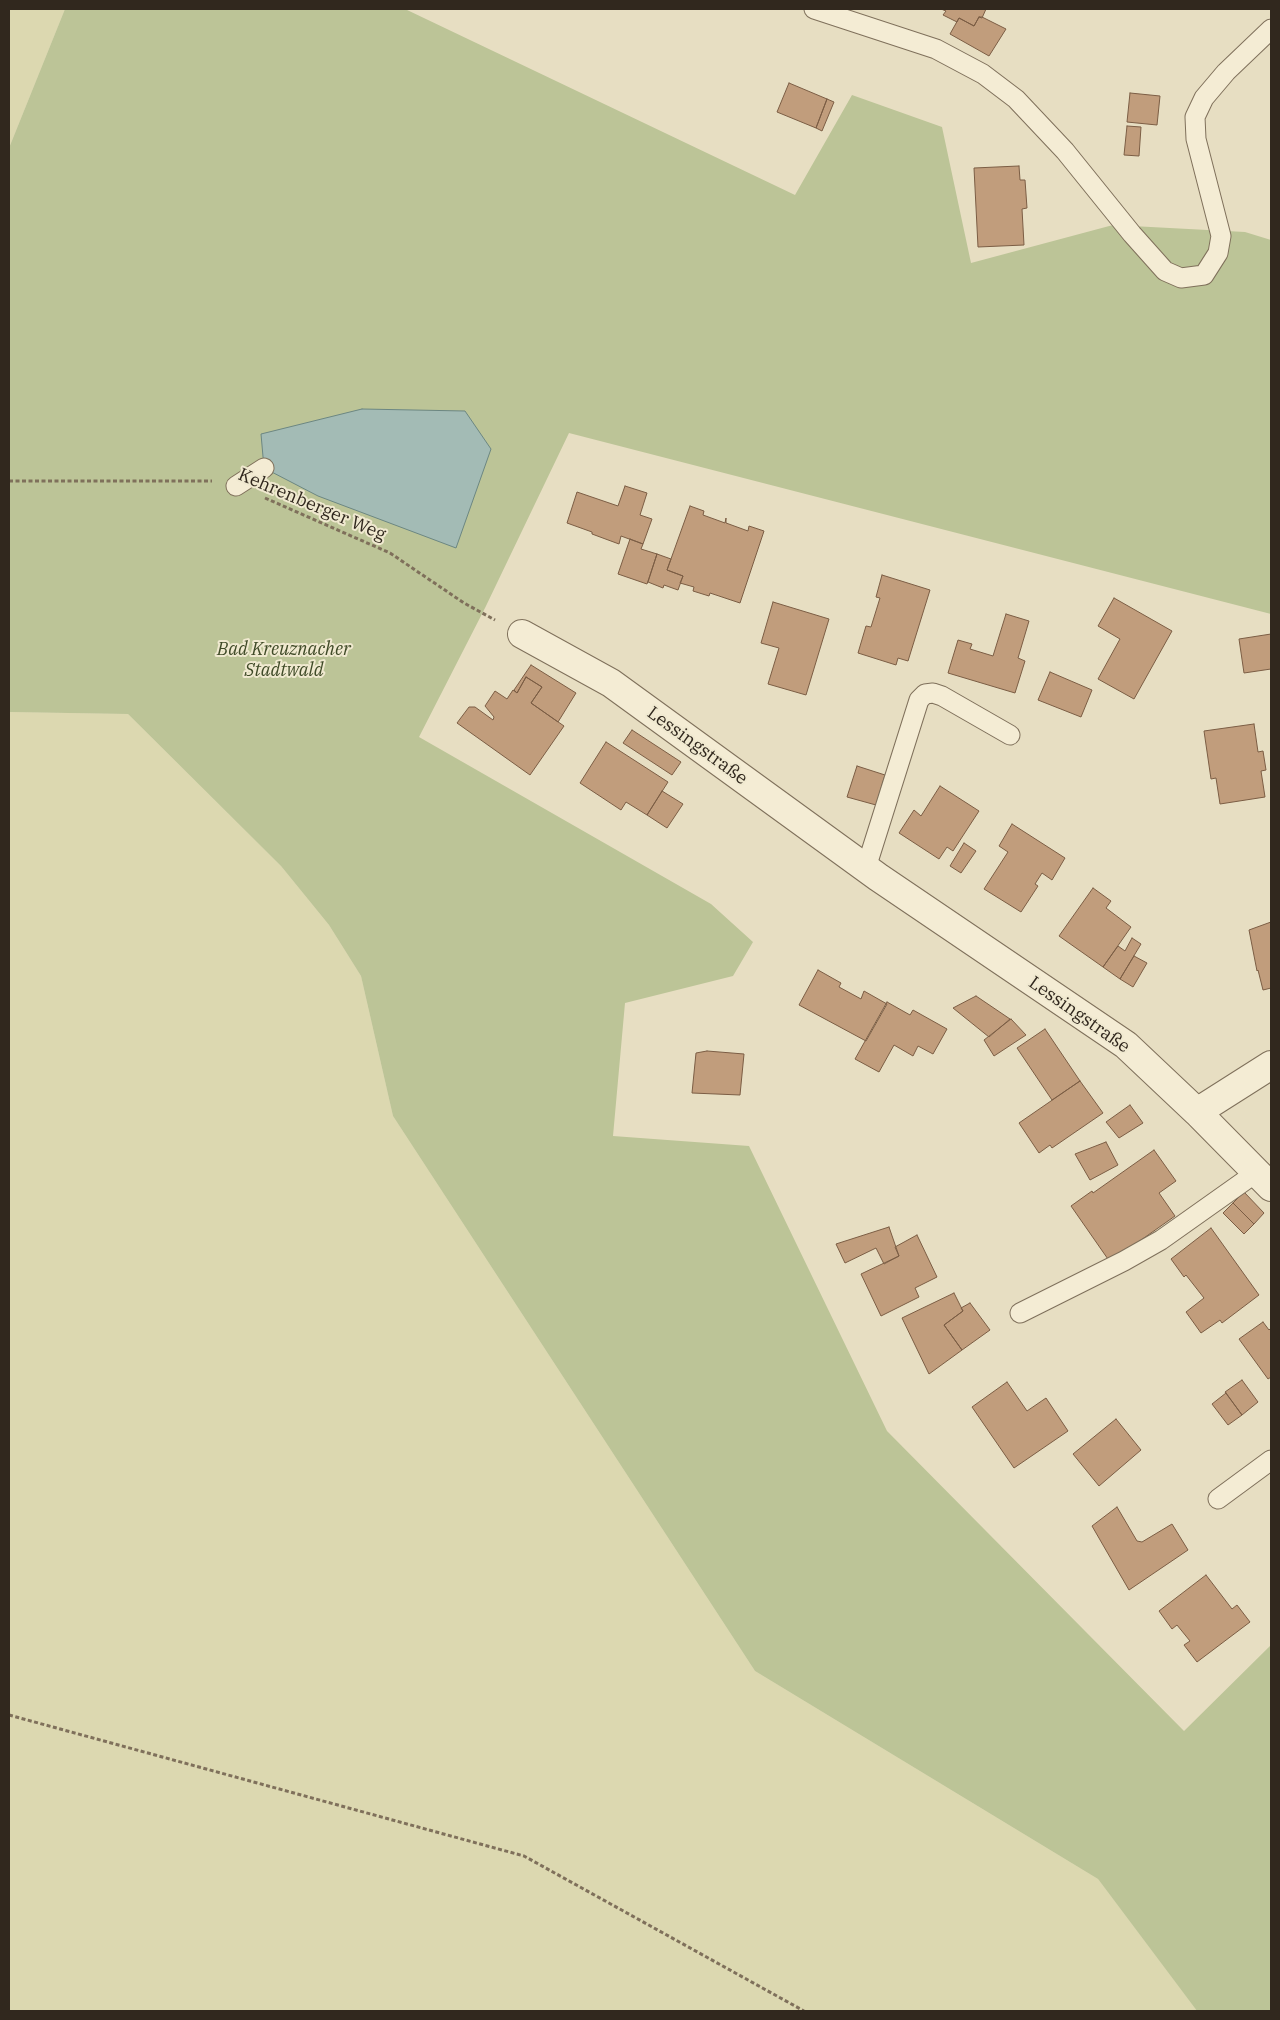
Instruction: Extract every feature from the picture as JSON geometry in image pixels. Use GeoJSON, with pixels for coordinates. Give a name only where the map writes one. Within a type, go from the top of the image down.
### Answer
{"type":"FeatureCollection","features":[{"type":"Feature","properties":{"kind":"street","name":"Lessingstraße"},"geometry":{"type":"LineString","coordinates":[[522,634],[611,683],[866,868],[1126,1045],[1197,1112],[1264,1180]]}},
{"type":"Feature","properties":{"kind":"street"},"geometry":{"type":"LineString","coordinates":[[1197,1112],[1271,1065]]}},
{"type":"Feature","properties":{"kind":"lane"},"geometry":{"type":"LineString","coordinates":[[814,9],[936,49],[982,74],[1016,98],[1065,151],[1132,234],[1165,271],[1180,278],[1204,275],[1218,253],[1221,236],[1196,139],[1195,117],[1204,98],[1226,72],[1271,28]]}},
{"type":"Feature","properties":{"kind":"lane"},"geometry":{"type":"LineString","coordinates":[[236,486],[264,468]]}},
{"type":"Feature","properties":{"kind":"lane"},"geometry":{"type":"LineString","coordinates":[[866,868],[919,700],[924,694],[933,693],[942,696],[1010,735]]}},
{"type":"Feature","properties":{"kind":"lane"},"geometry":{"type":"LineString","coordinates":[[1020,1313],[1124,1261],[1264,1180]]}},
{"type":"Feature","properties":{"kind":"lane"},"geometry":{"type":"LineString","coordinates":[[1218,1499],[1271,1460]]}},
{"type":"Feature","properties":{"kind":"path","name":"Kehrenberger Weg"},"geometry":{"type":"LineString","coordinates":[[9,481],[215,481],[236,486],[390,554],[464,603],[522,634]]}},
{"type":"Feature","properties":{"kind":"path"},"geometry":{"type":"LineString","coordinates":[[9,1715],[524,1856],[804,2011]]}},
{"type":"Feature","properties":{"kind":"shaded area"},"geometry":{"type":"Polygon","coordinates":[[[9,9],[65,9],[9,148],[9,9]]]}},
{"type":"Feature","properties":{"kind":"shaded area"},"geometry":{"type":"Polygon","coordinates":[[[9,712],[128,714],[281,866],[329,925],[361,976],[393,1116],[755,1671],[1098,1879],[1197,2011],[9,2011],[9,712]]]}},
{"type":"Feature","properties":{"kind":"green space","name":"Bad Kreuznacher Stadtwald"},"geometry":{"type":"Polygon","coordinates":[[[65,9],[405,9],[795,195],[852,95],[942,127],[971,263],[1113,225],[1245,232],[1271,240],[1271,614],[569,433],[485,608],[419,737],[711,904],[753,942],[733,976],[625,1003],[613,1136],[749,1146],[887,1431],[1184,1731],[1271,1645],[1271,2011],[1197,2011],[1098,1879],[755,1671],[393,1116],[361,976],[329,925],[281,866],[128,714],[9,712],[9,148],[65,9]]]}},
{"type":"Feature","properties":{"kind":"water"},"geometry":{"type":"Polygon","coordinates":[[[362,409],[465,411],[491,449],[456,548],[318,496],[264,468],[261,434],[362,409]]]}},
{"type":"Feature","properties":{"kind":"building"},"geometry":{"type":"Polygon","coordinates":[[[941,9],[986,9],[982,18],[979,17],[974,26],[959,18],[957,22],[943,15],[946,11],[941,9]]]}},
{"type":"Feature","properties":{"kind":"building"},"geometry":{"type":"Polygon","coordinates":[[[979,17],[1006,29],[989,56],[950,34],[959,18],[974,26],[979,17]]]}},
{"type":"Feature","properties":{"kind":"building"},"geometry":{"type":"Polygon","coordinates":[[[789,83],[827,99],[816,128],[777,112],[789,83]]]}},
{"type":"Feature","properties":{"kind":"building"},"geometry":{"type":"Polygon","coordinates":[[[1130,93],[1160,96],[1157,125],[1127,122],[1130,93]]]}},
{"type":"Feature","properties":{"kind":"building"},"geometry":{"type":"Polygon","coordinates":[[[827,99],[834,102],[822,131],[816,128],[827,99]]]}},
{"type":"Feature","properties":{"kind":"building"},"geometry":{"type":"Polygon","coordinates":[[[1127,126],[1141,127],[1139,156],[1124,155],[1127,126]]]}},
{"type":"Feature","properties":{"kind":"building"},"geometry":{"type":"Polygon","coordinates":[[[1019,166],[1020,180],[1025,180],[1027,208],[1022,209],[1024,245],[978,247],[974,168],[1019,166]]]}},
{"type":"Feature","properties":{"kind":"building"},"geometry":{"type":"Polygon","coordinates":[[[625,486],[647,493],[640,515],[652,519],[643,544],[621,536],[619,544],[567,523],[577,492],[618,506],[625,486]]]}},
{"type":"Feature","properties":{"kind":"building"},"geometry":{"type":"Polygon","coordinates":[[[690,506],[704,511],[703,515],[725,523],[726,518],[726,523],[748,531],[749,526],[764,531],[740,603],[710,593],[709,596],[693,591],[694,587],[680,583],[683,576],[667,570],[690,506]]]}},
{"type":"Feature","properties":{"kind":"building"},"geometry":{"type":"Polygon","coordinates":[[[630,539],[643,544],[641,549],[657,554],[647,584],[618,574],[630,539]]]}},
{"type":"Feature","properties":{"kind":"building"},"geometry":{"type":"Polygon","coordinates":[[[657,554],[671,559],[667,570],[683,576],[678,590],[664,585],[663,588],[648,582],[657,554]]]}},
{"type":"Feature","properties":{"kind":"building"},"geometry":{"type":"Polygon","coordinates":[[[882,575],[930,590],[908,661],[898,658],[896,665],[858,653],[866,626],[871,627],[880,598],[876,597],[882,575]]]}},
{"type":"Feature","properties":{"kind":"building"},"geometry":{"type":"Polygon","coordinates":[[[1114,598],[1172,631],[1134,699],[1098,679],[1120,639],[1098,626],[1114,598]]]}},
{"type":"Feature","properties":{"kind":"building"},"geometry":{"type":"Polygon","coordinates":[[[773,602],[829,619],[806,695],[768,684],[779,648],[761,643],[773,602]]]}},
{"type":"Feature","properties":{"kind":"building"},"geometry":{"type":"Polygon","coordinates":[[[1006,614],[1029,621],[1018,658],[1025,661],[1015,693],[948,673],[958,640],[972,644],[970,649],[993,656],[1006,614]]]}},
{"type":"Feature","properties":{"kind":"building"},"geometry":{"type":"Polygon","coordinates":[[[1271,634],[1271,669],[1244,673],[1239,639],[1271,634]]]}},
{"type":"Feature","properties":{"kind":"building"},"geometry":{"type":"Polygon","coordinates":[[[531,665],[576,693],[558,722],[531,703],[542,687],[526,677],[517,693],[514,690],[531,665]]]}},
{"type":"Feature","properties":{"kind":"building"},"geometry":{"type":"Polygon","coordinates":[[[1050,672],[1092,690],[1081,717],[1038,700],[1050,672]]]}},
{"type":"Feature","properties":{"kind":"building"},"geometry":{"type":"Polygon","coordinates":[[[526,677],[542,687],[531,703],[564,726],[530,775],[457,723],[469,707],[475,707],[493,720],[494,717],[485,706],[495,691],[507,699],[513,690],[517,693],[526,677]]]}},
{"type":"Feature","properties":{"kind":"building"},"geometry":{"type":"Polygon","coordinates":[[[1254,724],[1258,752],[1263,751],[1266,770],[1261,771],[1265,797],[1220,804],[1216,778],[1211,779],[1204,731],[1254,724]]]}},
{"type":"Feature","properties":{"kind":"building"},"geometry":{"type":"Polygon","coordinates":[[[632,730],[681,762],[672,775],[623,743],[632,730]]]}},
{"type":"Feature","properties":{"kind":"building"},"geometry":{"type":"Polygon","coordinates":[[[606,742],[668,782],[647,815],[626,802],[621,810],[580,783],[606,742]]]}},
{"type":"Feature","properties":{"kind":"building"},"geometry":{"type":"Polygon","coordinates":[[[857,766],[885,775],[876,805],[847,797],[857,766]]]}},
{"type":"Feature","properties":{"kind":"building"},"geometry":{"type":"Polygon","coordinates":[[[940,786],[979,811],[953,851],[947,847],[939,859],[899,833],[914,810],[921,816],[940,786]]]}},
{"type":"Feature","properties":{"kind":"building"},"geometry":{"type":"Polygon","coordinates":[[[662,791],[683,804],[667,828],[647,815],[662,791]]]}},
{"type":"Feature","properties":{"kind":"building"},"geometry":{"type":"Polygon","coordinates":[[[1012,824],[1065,858],[1052,880],[1042,873],[1035,884],[1038,886],[1021,912],[984,889],[1008,852],[999,846],[1012,824]]]}},
{"type":"Feature","properties":{"kind":"building"},"geometry":{"type":"Polygon","coordinates":[[[964,843],[976,851],[961,873],[950,866],[964,843]]]}},
{"type":"Feature","properties":{"kind":"building"},"geometry":{"type":"Polygon","coordinates":[[[1093,888],[1111,901],[1106,908],[1131,927],[1103,967],[1059,936],[1093,888]]]}},
{"type":"Feature","properties":{"kind":"building"},"geometry":{"type":"Polygon","coordinates":[[[1271,922],[1271,988],[1263,990],[1257,971],[1249,930],[1271,922]]]}},
{"type":"Feature","properties":{"kind":"building"},"geometry":{"type":"Polygon","coordinates":[[[1132,938],[1141,944],[1120,979],[1103,967],[1118,946],[1125,951],[1132,938]]]}},
{"type":"Feature","properties":{"kind":"building"},"geometry":{"type":"Polygon","coordinates":[[[1134,956],[1147,963],[1133,987],[1120,979],[1134,956]]]}},
{"type":"Feature","properties":{"kind":"building"},"geometry":{"type":"Polygon","coordinates":[[[818,970],[841,983],[839,987],[861,999],[864,991],[887,1004],[866,1041],[799,1005],[818,970]]]}},
{"type":"Feature","properties":{"kind":"building"},"geometry":{"type":"Polygon","coordinates":[[[976,996],[1010,1019],[989,1037],[953,1008],[976,996]]]}},
{"type":"Feature","properties":{"kind":"building"},"geometry":{"type":"Polygon","coordinates":[[[887,1002],[910,1015],[913,1010],[947,1029],[933,1054],[918,1046],[913,1056],[894,1045],[879,1072],[855,1059],[887,1002]]]}},
{"type":"Feature","properties":{"kind":"building"},"geometry":{"type":"Polygon","coordinates":[[[1011,1019],[1026,1035],[994,1056],[984,1040],[1011,1019]]]}},
{"type":"Feature","properties":{"kind":"building"},"geometry":{"type":"Polygon","coordinates":[[[1045,1029],[1080,1081],[1052,1100],[1017,1048],[1045,1029]]]}},
{"type":"Feature","properties":{"kind":"building"},"geometry":{"type":"Polygon","coordinates":[[[707,1051],[744,1054],[740,1095],[692,1093],[696,1053],[707,1051]]]}},
{"type":"Feature","properties":{"kind":"building"},"geometry":{"type":"Polygon","coordinates":[[[1080,1081],[1103,1113],[1052,1148],[1050,1145],[1039,1153],[1019,1123],[1080,1081]]]}},
{"type":"Feature","properties":{"kind":"building"},"geometry":{"type":"Polygon","coordinates":[[[1130,1105],[1143,1123],[1119,1138],[1106,1122],[1130,1105]]]}},
{"type":"Feature","properties":{"kind":"building"},"geometry":{"type":"Polygon","coordinates":[[[1106,1142],[1118,1165],[1090,1180],[1075,1154],[1106,1142]]]}},
{"type":"Feature","properties":{"kind":"building"},"geometry":{"type":"Polygon","coordinates":[[[1154,1150],[1176,1181],[1159,1193],[1175,1216],[1110,1262],[1071,1206],[1092,1191],[1093,1193],[1154,1150]]]}},
{"type":"Feature","properties":{"kind":"building"},"geometry":{"type":"Polygon","coordinates":[[[1244,1192],[1264,1213],[1254,1224],[1233,1203],[1244,1192]]]}},
{"type":"Feature","properties":{"kind":"building"},"geometry":{"type":"Polygon","coordinates":[[[1233,1203],[1254,1224],[1244,1234],[1223,1213],[1233,1203]]]}},
{"type":"Feature","properties":{"kind":"building"},"geometry":{"type":"Polygon","coordinates":[[[889,1227],[899,1256],[884,1264],[876,1248],[845,1263],[836,1244],[889,1227]]]}},
{"type":"Feature","properties":{"kind":"building"},"geometry":{"type":"Polygon","coordinates":[[[1211,1228],[1259,1295],[1222,1323],[1220,1320],[1201,1333],[1186,1312],[1204,1298],[1186,1275],[1184,1277],[1171,1259],[1211,1228]]]}},
{"type":"Feature","properties":{"kind":"building"},"geometry":{"type":"Polygon","coordinates":[[[917,1235],[937,1277],[915,1288],[919,1297],[881,1316],[861,1274],[899,1256],[895,1247],[917,1235]]]}},
{"type":"Feature","properties":{"kind":"building"},"geometry":{"type":"Polygon","coordinates":[[[954,1293],[963,1311],[944,1325],[962,1350],[929,1374],[902,1318],[954,1293]]]}},
{"type":"Feature","properties":{"kind":"building"},"geometry":{"type":"Polygon","coordinates":[[[970,1303],[990,1330],[962,1350],[944,1325],[963,1311],[961,1308],[970,1303]]]}},
{"type":"Feature","properties":{"kind":"building"},"geometry":{"type":"Polygon","coordinates":[[[1263,1322],[1269,1330],[1271,1328],[1271,1377],[1268,1379],[1239,1339],[1263,1322]]]}},
{"type":"Feature","properties":{"kind":"building"},"geometry":{"type":"Polygon","coordinates":[[[1242,1380],[1258,1402],[1242,1415],[1225,1392],[1242,1380]]]}},
{"type":"Feature","properties":{"kind":"building"},"geometry":{"type":"Polygon","coordinates":[[[1007,1382],[1027,1411],[1046,1398],[1068,1431],[1014,1468],[972,1407],[1007,1382]]]}},
{"type":"Feature","properties":{"kind":"building"},"geometry":{"type":"Polygon","coordinates":[[[1226,1393],[1242,1415],[1228,1425],[1212,1404],[1226,1393]]]}},
{"type":"Feature","properties":{"kind":"building"},"geometry":{"type":"Polygon","coordinates":[[[1116,1419],[1141,1450],[1099,1486],[1073,1454],[1116,1419]]]}},
{"type":"Feature","properties":{"kind":"building"},"geometry":{"type":"Polygon","coordinates":[[[1117,1507],[1137,1541],[1142,1542],[1172,1524],[1188,1550],[1129,1590],[1092,1526],[1117,1507]]]}},
{"type":"Feature","properties":{"kind":"building"},"geometry":{"type":"Polygon","coordinates":[[[1206,1575],[1232,1609],[1237,1605],[1250,1622],[1197,1662],[1184,1645],[1190,1641],[1177,1625],[1172,1629],[1159,1611],[1206,1575]]]}}]}
